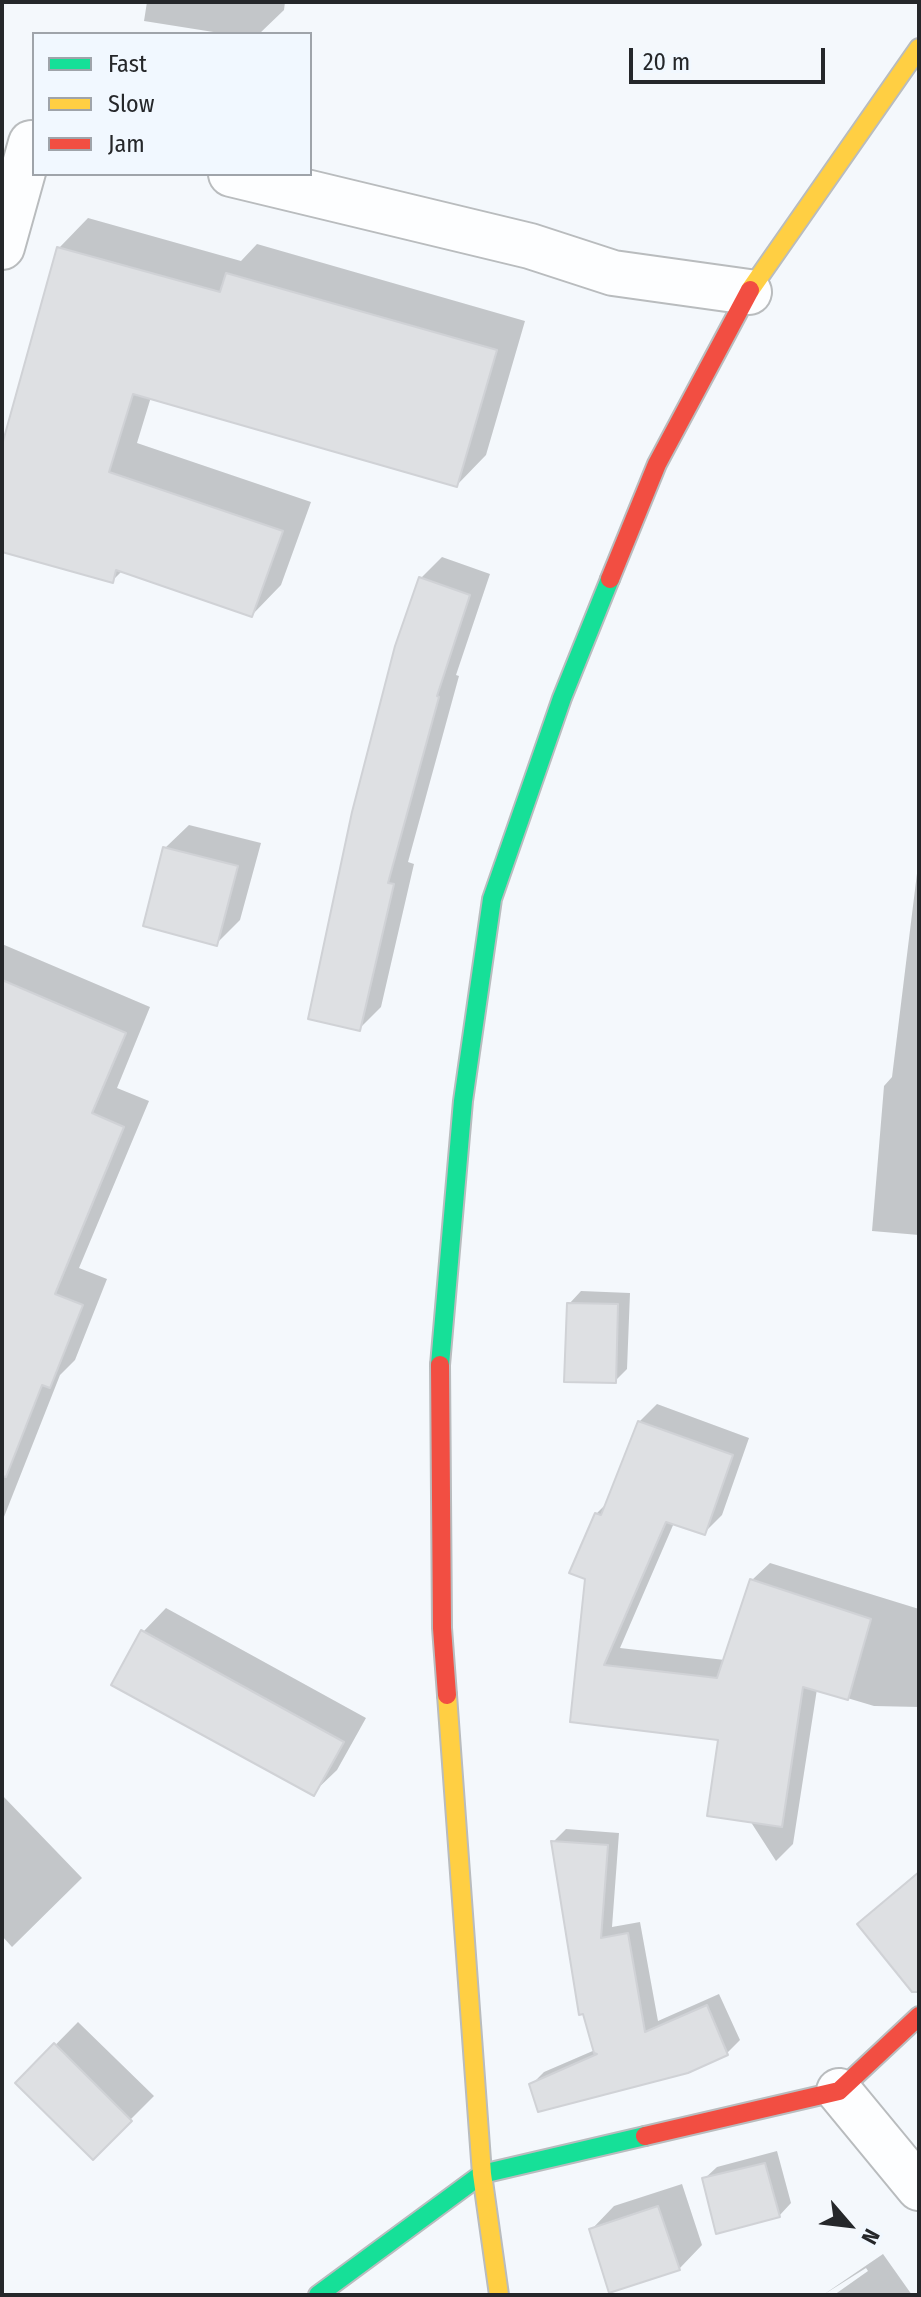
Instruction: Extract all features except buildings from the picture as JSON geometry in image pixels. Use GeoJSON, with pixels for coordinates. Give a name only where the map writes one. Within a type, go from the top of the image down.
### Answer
{"type":"FeatureCollection","features":[{"type":"Feature","properties":{"kind":"street"},"geometry":{"type":"LineString","coordinates":[[499,2295],[482,2174],[442,1628],[440,1344],[472,1039],[492,899],[562,698],[657,464],[749,292],[919,48]]}},
{"type":"Feature","properties":{"kind":"street"},"geometry":{"type":"LineString","coordinates":[[2,247],[22,141]]}},
{"type":"Feature","properties":{"kind":"street"},"geometry":{"type":"LineString","coordinates":[[239,176],[530,246],[613,273],[749,292]]}},
{"type":"Feature","properties":{"kind":"street"},"geometry":{"type":"LineString","coordinates":[[318,2295],[482,2174],[839,2091],[919,2016]]}},
{"type":"Feature","properties":{"kind":"street"},"geometry":{"type":"LineString","coordinates":[[839,2091],[919,2188]]}},
{"type":"Feature","properties":{"kind":"traffic: fast"},"geometry":{"type":"LineString","coordinates":[[440,1365],[463,1101],[492,899],[562,698],[610,579]]}},
{"type":"Feature","properties":{"kind":"traffic: fast"},"geometry":{"type":"LineString","coordinates":[[318,2295],[482,2174],[645,2136]]}},
{"type":"Feature","properties":{"kind":"traffic: slow"},"geometry":{"type":"LineString","coordinates":[[750,290],[919,48]]}},
{"type":"Feature","properties":{"kind":"traffic: slow"},"geometry":{"type":"LineString","coordinates":[[447,1695],[482,2174],[499,2295]]}},
{"type":"Feature","properties":{"kind":"traffic: jam"},"geometry":{"type":"LineString","coordinates":[[610,579],[657,464],[750,290]]}},
{"type":"Feature","properties":{"kind":"traffic: jam"},"geometry":{"type":"LineString","coordinates":[[440,1365],[442,1628],[447,1695]]}},
{"type":"Feature","properties":{"kind":"traffic: jam"},"geometry":{"type":"LineString","coordinates":[[645,2136],[839,2091],[919,2016]]}}]}
